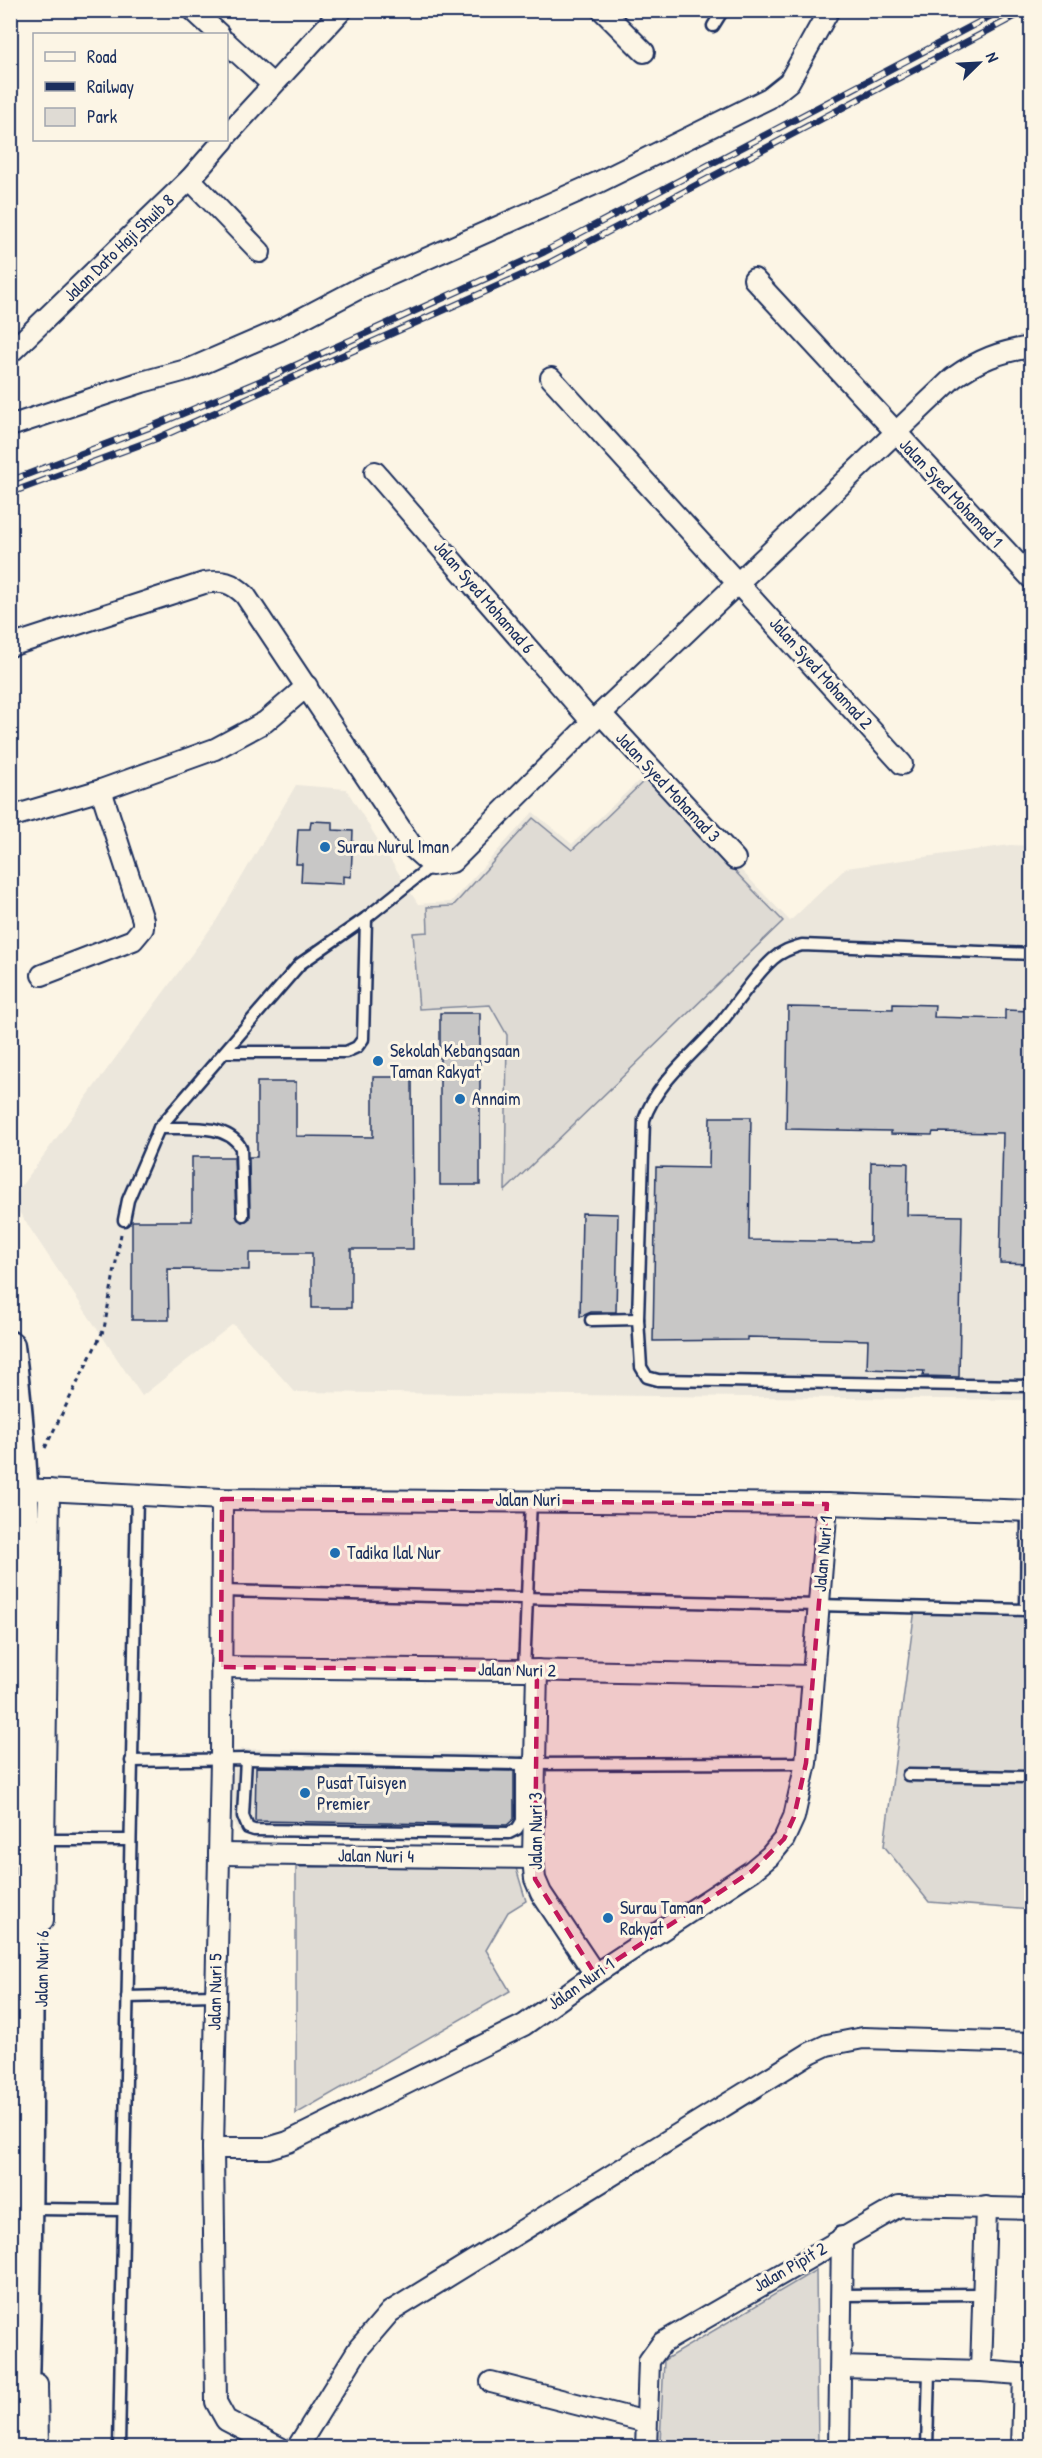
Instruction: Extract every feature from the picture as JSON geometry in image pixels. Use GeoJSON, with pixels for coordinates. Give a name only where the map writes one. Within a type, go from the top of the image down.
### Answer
{"type":"FeatureCollection","features":[{"type":"Feature","properties":{"kind":"main road"},"geometry":{"type":"LineString","coordinates":[[10,1346],[21,1430],[37,1490],[29,1783],[22,2448]]}},
{"type":"Feature","properties":{"kind":"street"},"geometry":{"type":"LineString","coordinates":[[193,10],[218,33]]}},
{"type":"Feature","properties":{"kind":"street","name":"Jalan Dato Haji Shuib 8"},"geometry":{"type":"LineString","coordinates":[[228,135],[342,10]]}},
{"type":"Feature","properties":{"kind":"street"},"geometry":{"type":"LineString","coordinates":[[602,10],[644,52]]}},
{"type":"Feature","properties":{"kind":"street"},"geometry":{"type":"LineString","coordinates":[[10,426],[142,382],[189,369],[280,330],[357,289],[599,182],[769,98],[789,82],[829,10]]}},
{"type":"Feature","properties":{"kind":"street"},"geometry":{"type":"LineString","coordinates":[[228,44],[272,84]]}},
{"type":"Feature","properties":{"kind":"street","name":"Jalan Dato Haji Shuib 8"},"geometry":{"type":"LineString","coordinates":[[10,353],[190,179],[222,141]]}},
{"type":"Feature","properties":{"kind":"street"},"geometry":{"type":"LineString","coordinates":[[190,179],[260,252]]}},
{"type":"Feature","properties":{"kind":"street","name":"Jalan Syed Mohamad 1"},"geometry":{"type":"LineString","coordinates":[[754,279],[1032,579]]}},
{"type":"Feature","properties":{"kind":"street"},"geometry":{"type":"LineString","coordinates":[[10,646],[188,588],[219,580],[231,583],[245,595],[414,849],[432,866],[452,862],[597,719],[953,378],[977,361],[1005,350],[1032,347]]}},
{"type":"Feature","properties":{"kind":"street","name":"Jalan Syed Mohamad 2"},"geometry":{"type":"LineString","coordinates":[[552,378],[902,764]]}},
{"type":"Feature","properties":{"kind":"street","name":"Jalan Syed Mohamad 6"},"geometry":{"type":"LineString","coordinates":[[375,472],[597,719]]}},
{"type":"Feature","properties":{"kind":"street"},"geometry":{"type":"LineString","coordinates":[[10,817],[101,790],[232,741],[265,722],[307,686]]}},
{"type":"Feature","properties":{"kind":"street","name":"Jalan Syed Mohamad 3"},"geometry":{"type":"LineString","coordinates":[[597,719],[735,859]]}},
{"type":"Feature","properties":{"kind":"street"},"geometry":{"type":"LineString","coordinates":[[42,975],[133,940],[143,928],[143,920],[101,790]]}},
{"type":"Feature","properties":{"kind":"street","name":"Jalan Nuri"},"geometry":{"type":"LineString","coordinates":[[37,1490],[222,1499],[827,1504],[1029,1510]]}},
{"type":"Feature","properties":{"kind":"street","name":"Jalan Nuri 6"},"geometry":{"type":"LineString","coordinates":[[37,1490],[44,1840],[37,2209],[38,2448]]}},
{"type":"Feature","properties":{"kind":"street","name":"Jalan Nuri 5"},"geometry":{"type":"LineString","coordinates":[[222,1499],[221,1758],[214,1995],[216,2402],[226,2420],[280,2448]]}},
{"type":"Feature","properties":{"kind":"street","name":"Jalan Nuri 1"},"geometry":{"type":"LineString","coordinates":[[213,2148],[268,2148],[288,2142],[524,2025],[595,1974],[752,1871],[770,1856],[784,1839],[794,1817],[806,1763],[827,1504]]}},
{"type":"Feature","properties":{"kind":"street","name":"Jalan Nuri 2"},"geometry":{"type":"LineString","coordinates":[[220,1667],[813,1676]]}},
{"type":"Feature","properties":{"kind":"street","name":"Jalan Nuri 3"},"geometry":{"type":"LineString","coordinates":[[530,1670],[529,1764],[536,1879],[541,1893],[595,1974]]}},
{"type":"Feature","properties":{"kind":"street","name":"Jalan Nuri 4"},"geometry":{"type":"LineString","coordinates":[[219,1854],[533,1858]]}},
{"type":"Feature","properties":{"kind":"street"},"geometry":{"type":"LineString","coordinates":[[297,2448],[359,2348],[390,2312],[810,2053],[827,2045],[863,2038],[1032,2043]]}},
{"type":"Feature","properties":{"kind":"street","name":"Jalan Pipit 2"},"geometry":{"type":"LineString","coordinates":[[646,2448],[650,2361],[662,2343],[898,2206],[1032,2209]]}},
{"type":"Feature","properties":{"kind":"street"},"geometry":{"type":"LineString","coordinates":[[981,2371],[986,2207]]}},
{"type":"Feature","properties":{"kind":"street"},"geometry":{"type":"LineString","coordinates":[[839,2448],[842,2237]]}},
{"type":"Feature","properties":{"kind":"street"},"geometry":{"type":"LineString","coordinates":[[841,2367],[981,2371],[1028,2375],[1022,2448]]}},
{"type":"Feature","properties":{"kind":"street"},"geometry":{"type":"LineString","coordinates":[[491,2382],[646,2422]]}},
{"type":"Feature","properties":{"kind":"lane"},"geometry":{"type":"LineString","coordinates":[[713,26],[723,10]]}},
{"type":"Feature","properties":{"kind":"lane"},"geometry":{"type":"LineString","coordinates":[[124,1220],[136,1179],[159,1128],[300,964],[366,918],[432,866]]}},
{"type":"Feature","properties":{"kind":"lane"},"geometry":{"type":"LineString","coordinates":[[225,1052],[346,1052],[357,1047],[363,1039],[366,918]]}},
{"type":"Feature","properties":{"kind":"lane"},"geometry":{"type":"LineString","coordinates":[[1032,954],[802,945],[786,949],[773,959],[717,1028],[656,1095],[647,1110],[644,1120],[638,1319],[641,1366],[646,1377],[658,1380],[1032,1386]]}},
{"type":"Feature","properties":{"kind":"lane"},"geometry":{"type":"LineString","coordinates":[[159,1128],[218,1131],[236,1139],[241,1148],[243,1215]]}},
{"type":"Feature","properties":{"kind":"lane"},"geometry":{"type":"LineString","coordinates":[[591,1320],[638,1319]]}},
{"type":"Feature","properties":{"kind":"lane"},"geometry":{"type":"LineString","coordinates":[[119,2448],[137,1494]]}},
{"type":"Feature","properties":{"kind":"lane"},"geometry":{"type":"LineString","coordinates":[[530,1670],[526,1599],[531,1500]]}},
{"type":"Feature","properties":{"kind":"lane"},"geometry":{"type":"LineString","coordinates":[[221,1591],[1029,1610],[1029,1510]]}},
{"type":"Feature","properties":{"kind":"lane"},"geometry":{"type":"LineString","coordinates":[[131,1761],[221,1758],[529,1764],[806,1763]]}},
{"type":"Feature","properties":{"kind":"lane"},"geometry":{"type":"LineString","coordinates":[[246,1759],[243,1816],[248,1828],[254,1830],[509,1833],[517,1829],[522,1821],[529,1764]]}},
{"type":"Feature","properties":{"kind":"lane"},"geometry":{"type":"LineString","coordinates":[[908,1775],[1032,1777]]}},
{"type":"Feature","properties":{"kind":"lane"},"geometry":{"type":"LineString","coordinates":[[44,1840],[130,1840]]}},
{"type":"Feature","properties":{"kind":"lane"},"geometry":{"type":"LineString","coordinates":[[127,1997],[214,1995]]}},
{"type":"Feature","properties":{"kind":"lane"},"geometry":{"type":"LineString","coordinates":[[37,2209],[123,2210]]}},
{"type":"Feature","properties":{"kind":"lane"},"geometry":{"type":"LineString","coordinates":[[842,2295],[982,2294]]}},
{"type":"Feature","properties":{"kind":"lane"},"geometry":{"type":"LineString","coordinates":[[927,2448],[929,2371]]}},
{"type":"Feature","properties":{"kind":"path"},"geometry":{"type":"LineString","coordinates":[[44,1454],[46,1442],[104,1329],[124,1220]]}},
{"type":"Feature","properties":{"kind":"highlighted area"},"geometry":{"type":"Polygon","coordinates":[[[222,1499],[827,1504],[806,1763],[794,1817],[784,1839],[752,1871],[595,1974],[535,1879],[537,1670],[221,1667],[222,1499]]]}},
{"type":"Feature","properties":{"kind":"shaded area"},"geometry":{"type":"Polygon","coordinates":[[[647,773],[790,921],[846,868],[1010,845],[1031,846],[1031,1400],[295,1392],[233,1324],[142,1396],[11,1200],[216,921],[296,785],[346,789],[418,904],[451,902],[533,812],[572,844],[647,773]]]}},
{"type":"Feature","properties":{"kind":"shaded area"},"geometry":{"type":"Polygon","coordinates":[[[241,1749],[529,1754],[524,1836],[515,1838],[248,1836],[238,1831],[233,1822],[234,1764],[241,1764],[241,1749]]]}},
{"type":"Feature","properties":{"kind":"green space"},"geometry":{"type":"Polygon","coordinates":[[[646,779],[783,921],[505,1191],[507,1035],[490,1005],[419,1009],[413,933],[428,932],[427,907],[453,906],[533,818],[572,850],[646,779]]]}},
{"type":"Feature","properties":{"kind":"green space"},"geometry":{"type":"Polygon","coordinates":[[[915,1609],[1031,1614],[1031,1910],[929,1902],[884,1846],[915,1609]]]}},
{"type":"Feature","properties":{"kind":"green space"},"geometry":{"type":"Polygon","coordinates":[[[296,1867],[516,1868],[526,1901],[508,1912],[486,1950],[510,1991],[296,2114],[296,1867]]]}},
{"type":"Feature","properties":{"kind":"green space"},"geometry":{"type":"Polygon","coordinates":[[[816,2270],[818,2447],[676,2448],[660,2442],[664,2360],[816,2270]]]}},
{"type":"Feature","properties":{"kind":"building","name":"Surau Nurul Iman"},"geometry":{"type":"Polygon","coordinates":[[[311,821],[333,822],[333,830],[353,831],[351,877],[343,876],[343,884],[301,882],[302,864],[296,864],[298,829],[310,829],[311,821]]]}},
{"type":"Feature","properties":{"kind":"building"},"geometry":{"type":"Polygon","coordinates":[[[893,1004],[935,1005],[934,1017],[1005,1019],[1005,1010],[1032,1011],[1032,1264],[1000,1263],[1003,1133],[933,1132],[932,1135],[891,1134],[891,1131],[786,1129],[788,1007],[893,1009],[893,1004]]]}},
{"type":"Feature","properties":{"kind":"building","name":"Annaim"},"geometry":{"type":"Polygon","coordinates":[[[440,1013],[480,1013],[480,1185],[440,1185],[440,1013]]]}},
{"type":"Feature","properties":{"kind":"building"},"geometry":{"type":"Polygon","coordinates":[[[373,1077],[412,1077],[413,1249],[351,1249],[351,1308],[312,1308],[312,1253],[249,1253],[249,1270],[168,1269],[169,1320],[132,1320],[132,1221],[192,1221],[192,1157],[234,1157],[236,1216],[243,1222],[250,1218],[249,1157],[257,1157],[257,1082],[296,1082],[296,1136],[373,1137],[373,1077]]]}},
{"type":"Feature","properties":{"kind":"building"},"geometry":{"type":"Polygon","coordinates":[[[710,1117],[751,1117],[749,1240],[870,1242],[871,1162],[908,1163],[907,1215],[962,1216],[959,1377],[923,1376],[924,1371],[867,1369],[868,1340],[747,1337],[747,1340],[653,1341],[656,1167],[709,1168],[710,1117]]]}},
{"type":"Feature","properties":{"kind":"building"},"geometry":{"type":"Polygon","coordinates":[[[582,1213],[618,1214],[616,1312],[591,1312],[580,1317],[582,1213]]]}},
{"type":"Feature","properties":{"kind":"building"},"geometry":{"type":"Polygon","coordinates":[[[256,1767],[514,1771],[514,1819],[507,1825],[255,1821],[256,1767]]]}},
{"type":"Feature","properties":{"kind":"railway"},"geometry":{"type":"LineString","coordinates":[[10,481],[153,426],[272,376],[544,252],[1002,10]]}},
{"type":"Feature","properties":{"kind":"railway"},"geometry":{"type":"LineString","coordinates":[[10,493],[158,438],[549,263],[1027,10]]}},
{"type":"Feature","properties":{"kind":"place","name":"Surau Nurul Iman"},"geometry":{"type":"Point","coordinates":[325,847]}},
{"type":"Feature","properties":{"kind":"place","name":"Sekolah Kebangsaan Taman Rakyat"},"geometry":{"type":"Point","coordinates":[378,1061]}},
{"type":"Feature","properties":{"kind":"place","name":"Annaim"},"geometry":{"type":"Point","coordinates":[460,1099]}},
{"type":"Feature","properties":{"kind":"place","name":"Tadika Ilal Nur"},"geometry":{"type":"Point","coordinates":[335,1553]}},
{"type":"Feature","properties":{"kind":"place","name":"Pusat Tuisyen Premier"},"geometry":{"type":"Point","coordinates":[305,1793]}},
{"type":"Feature","properties":{"kind":"place","name":"Surau Taman Rakyat"},"geometry":{"type":"Point","coordinates":[608,1918]}}]}
